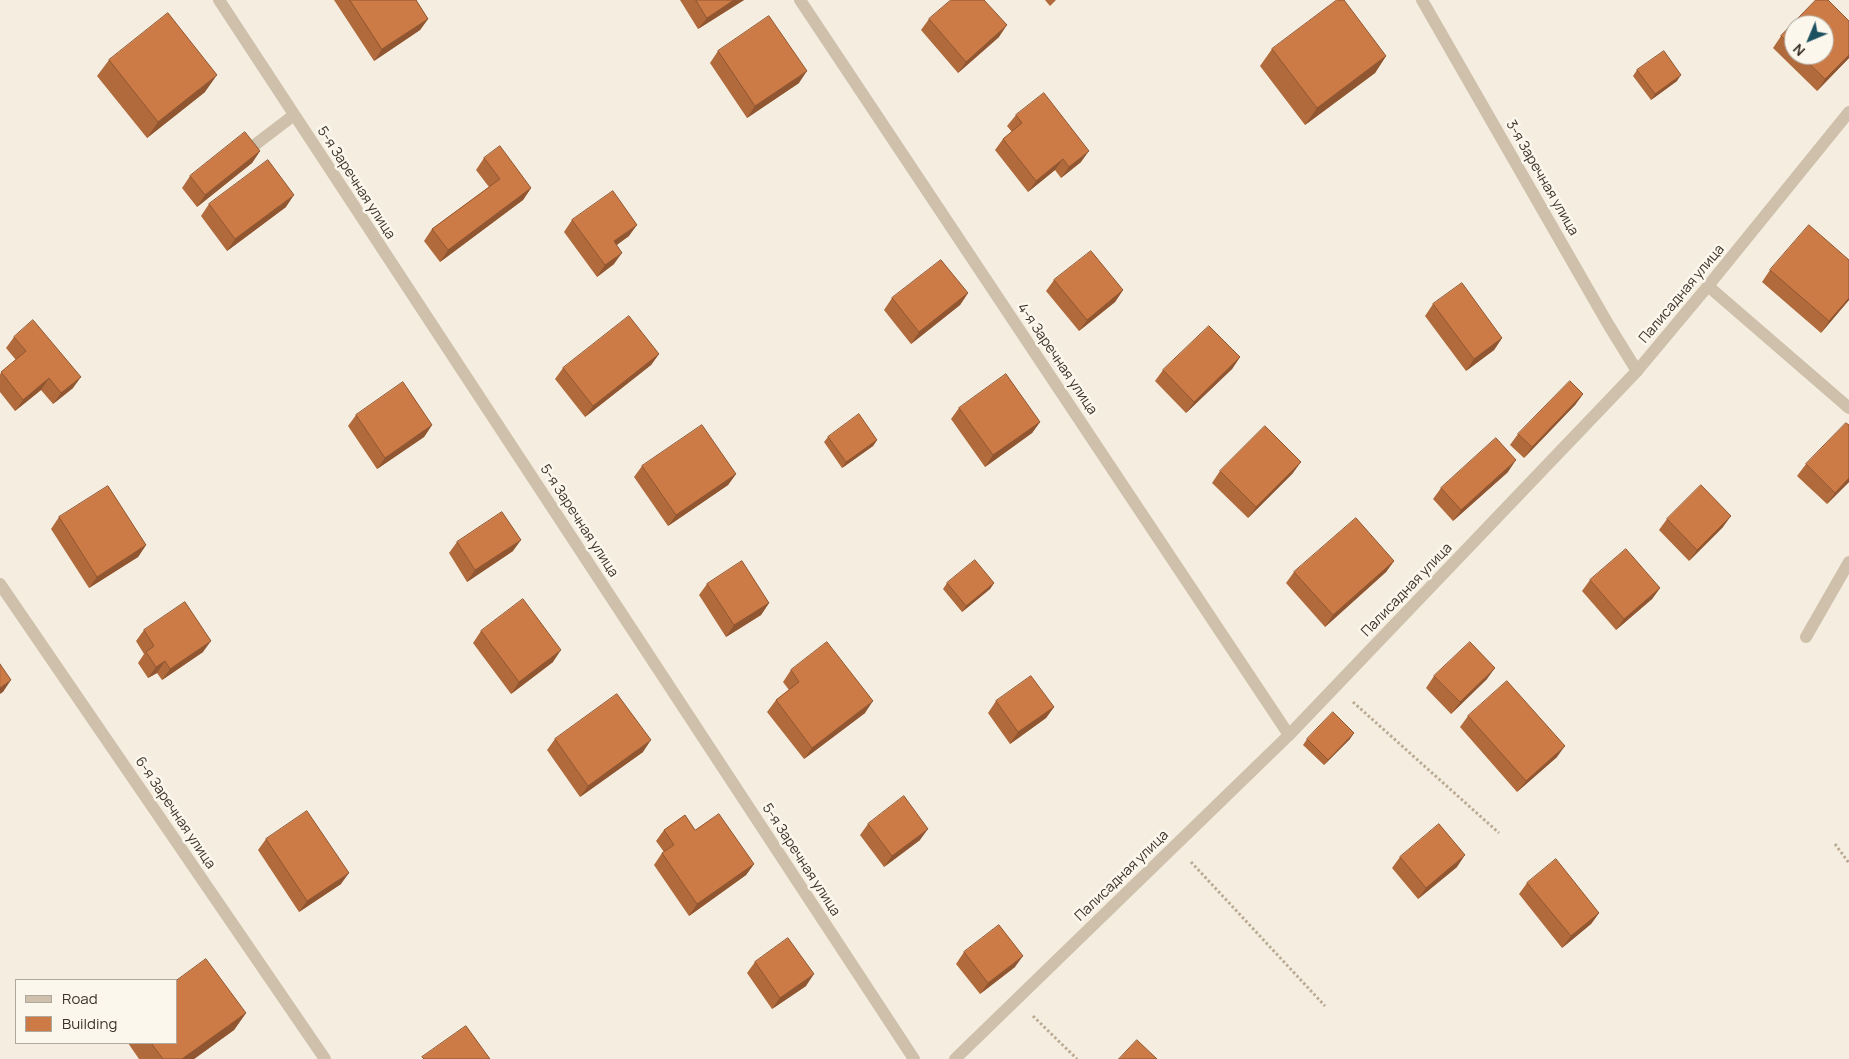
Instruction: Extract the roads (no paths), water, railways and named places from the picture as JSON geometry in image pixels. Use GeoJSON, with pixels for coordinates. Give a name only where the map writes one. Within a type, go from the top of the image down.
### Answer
{"type":"FeatureCollection","features":[{"type":"Feature","properties":{"kind":"street","name":"5-я Заречная улица"},"geometry":{"type":"LineString","coordinates":[[219,0],[914,1059]]}},
{"type":"Feature","properties":{"kind":"street","name":"4-я Заречная улица"},"geometry":{"type":"LineString","coordinates":[[800,0],[1290,735]]}},
{"type":"Feature","properties":{"kind":"street","name":"3-я Заречная улица"},"geometry":{"type":"LineString","coordinates":[[1422,0],[1608,324],[1637,371]]}},
{"type":"Feature","properties":{"kind":"street","name":"Палисадная улица"},"geometry":{"type":"LineString","coordinates":[[955,1059],[1290,735],[1637,371],[1849,112]]}},
{"type":"Feature","properties":{"kind":"street"},"geometry":{"type":"LineString","coordinates":[[256,144],[294,115]]}},
{"type":"Feature","properties":{"kind":"street"},"geometry":{"type":"LineString","coordinates":[[1708,286],[1849,408]]}},
{"type":"Feature","properties":{"kind":"street"},"geometry":{"type":"LineString","coordinates":[[1806,637],[1849,562]]}},
{"type":"Feature","properties":{"kind":"street","name":"6-я Заречная улица"},"geometry":{"type":"LineString","coordinates":[[0,584],[325,1059]]}}]}
